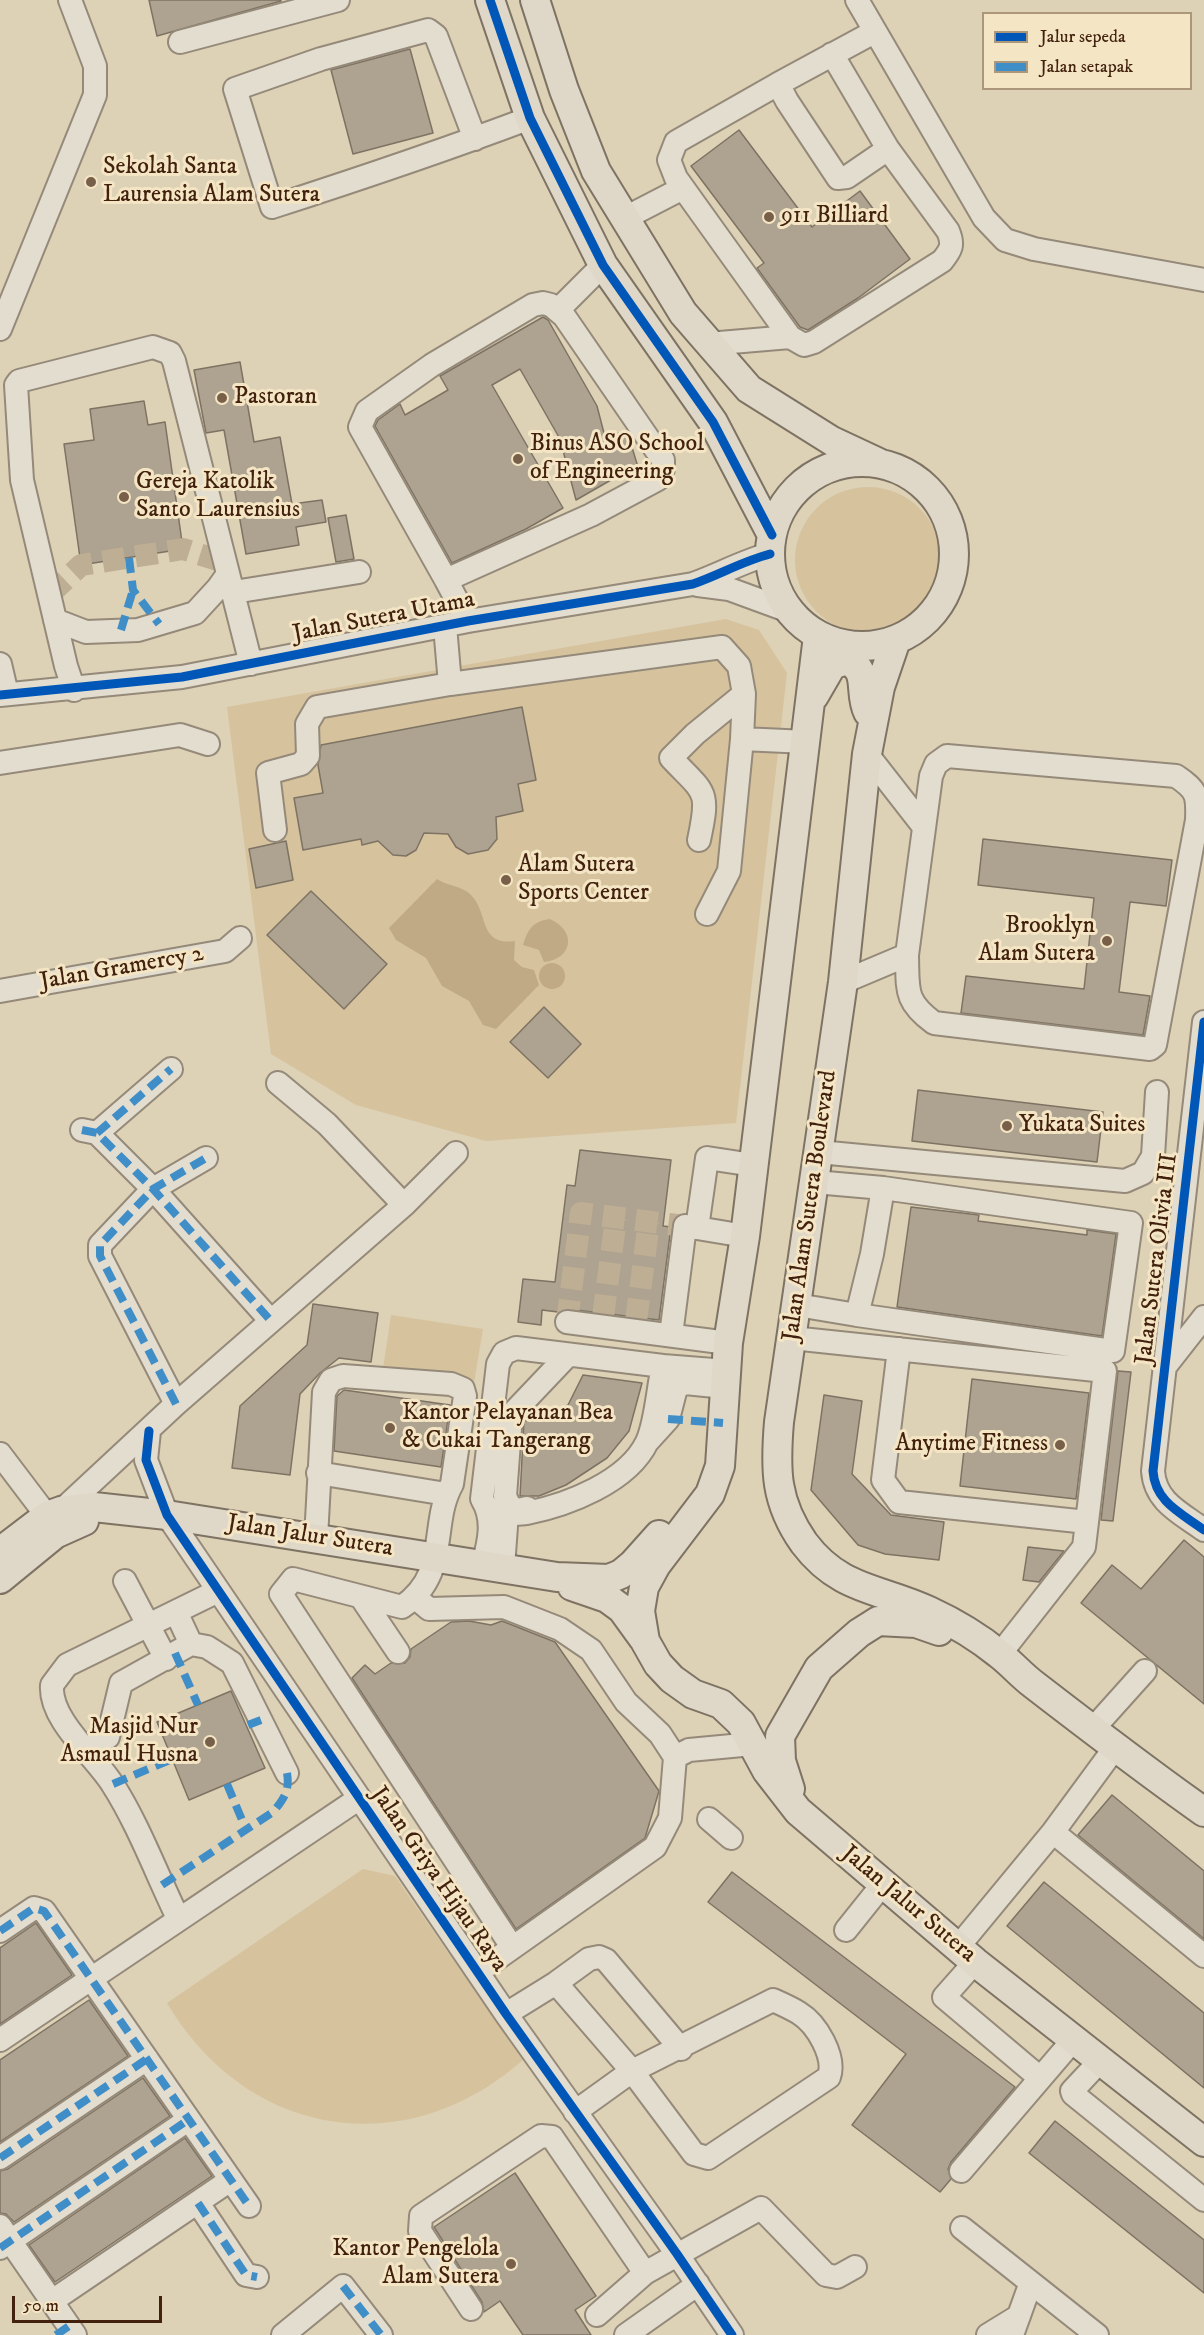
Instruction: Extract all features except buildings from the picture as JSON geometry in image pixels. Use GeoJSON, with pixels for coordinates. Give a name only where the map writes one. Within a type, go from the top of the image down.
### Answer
{"type":"FeatureCollection","features":[{"type":"Feature","properties":{"kind":"main road"},"geometry":{"type":"LineString","coordinates":[[490,0],[530,118],[603,265],[712,422],[771,545],[775,584],[789,611],[818,636],[857,646],[896,640],[925,621],[945,594],[955,561],[951,527],[936,497],[910,475],[832,441],[749,389],[708,344],[683,313],[596,171],[564,90],[535,0]]}},
{"type":"Feature","properties":{"kind":"main road"},"geometry":{"type":"LineString","coordinates":[[771,545],[782,508],[799,486],[823,470],[850,462],[879,463]]}},
{"type":"Feature","properties":{"kind":"main road"},"geometry":{"type":"LineString","coordinates":[[710,1494],[720,1466],[728,1343],[745,1236],[775,977],[807,742],[818,636]]}},
{"type":"Feature","properties":{"kind":"main road","name":"Jalan Alam Sutera Boulevard"},"geometry":{"type":"LineString","coordinates":[[896,640],[880,687],[867,754],[843,982],[775,1467],[782,1505],[804,1543],[830,1570],[850,1583],[926,1609],[960,1626],[1000,1654]]}},
{"type":"Feature","properties":{"kind":"main road"},"geometry":{"type":"LineString","coordinates":[[812,700],[832,665],[846,660],[861,669],[864,677],[865,705],[873,722]]}},
{"type":"Feature","properties":{"kind":"main road","name":"Jalan Jalur Sutera"},"geometry":{"type":"LineString","coordinates":[[54,1514],[94,1507],[167,1515],[557,1577],[609,1579],[621,1574],[675,1520],[710,1494]]}},
{"type":"Feature","properties":{"kind":"main road","name":"Jalan Jalur Sutera"},"geometry":{"type":"LineString","coordinates":[[645,1641],[640,1611],[644,1587],[656,1565],[710,1494]]}},
{"type":"Feature","properties":{"kind":"main road"},"geometry":{"type":"LineString","coordinates":[[0,1580],[55,1534],[84,1521],[140,1513]]}},
{"type":"Feature","properties":{"kind":"main road"},"geometry":{"type":"LineString","coordinates":[[0,1552],[54,1514]]}},
{"type":"Feature","properties":{"kind":"main road","name":"Jalan Jalur Sutera"},"geometry":{"type":"LineString","coordinates":[[557,1577],[581,1591],[607,1598],[622,1609],[658,1664],[672,1679],[693,1694],[721,1704],[741,1723],[767,1771],[798,1811],[882,1885],[1204,2142]]}},
{"type":"Feature","properties":{"kind":"main road"},"geometry":{"type":"LineString","coordinates":[[798,1811],[781,1761],[780,1736],[819,1668],[859,1633],[878,1621],[916,1623],[948,1633],[993,1669],[1028,1680]]}},
{"type":"Feature","properties":{"kind":"main road"},"geometry":{"type":"LineString","coordinates":[[1000,1654],[1028,1680],[1114,1749],[1204,1812]]}},
{"type":"Feature","properties":{"kind":"street"},"geometry":{"type":"LineString","coordinates":[[0,329],[95,94],[95,66],[70,0]]}},
{"type":"Feature","properties":{"kind":"street"},"geometry":{"type":"LineString","coordinates":[[180,42],[338,0]]}},
{"type":"Feature","properties":{"kind":"street"},"geometry":{"type":"LineString","coordinates":[[857,0],[984,218],[1005,240],[1034,249],[1204,280]]}},
{"type":"Feature","properties":{"kind":"street"},"geometry":{"type":"LineString","coordinates":[[475,139],[435,36],[428,30],[321,59],[235,89],[272,207],[475,139],[530,118]]}},
{"type":"Feature","properties":{"kind":"street"},"geometry":{"type":"LineString","coordinates":[[832,54],[888,149],[953,241],[951,250],[942,261],[814,342],[804,345],[790,337],[680,183],[669,160],[676,141],[832,54],[874,32]]}},
{"type":"Feature","properties":{"kind":"street"},"geometry":{"type":"LineString","coordinates":[[778,84],[838,178],[847,177],[888,149]]}},
{"type":"Feature","properties":{"kind":"street"},"geometry":{"type":"LineString","coordinates":[[621,213],[680,183]]}},
{"type":"Feature","properties":{"kind":"street"},"geometry":{"type":"LineString","coordinates":[[558,310],[603,265]]}},
{"type":"Feature","properties":{"kind":"street"},"geometry":{"type":"LineString","coordinates":[[446,579],[591,515],[658,479],[663,470],[663,460],[558,310],[543,303],[533,306],[432,365],[367,411],[362,417],[360,427],[468,621]]}},
{"type":"Feature","properties":{"kind":"street"},"geometry":{"type":"LineString","coordinates":[[708,344],[790,337]]}},
{"type":"Feature","properties":{"kind":"street"},"geometry":{"type":"LineString","coordinates":[[74,690],[22,480],[16,385],[19,381],[153,347],[170,353],[174,361],[251,664]]}},
{"type":"Feature","properties":{"kind":"street","name":"Jalan Sutera Utama"},"geometry":{"type":"LineString","coordinates":[[3,695],[74,690],[182,677],[468,621],[693,584],[726,572],[771,545]]}},
{"type":"Feature","properties":{"kind":"street"},"geometry":{"type":"LineString","coordinates":[[55,620],[86,632],[138,630],[195,614],[231,583],[359,572]]}},
{"type":"Feature","properties":{"kind":"street","name":"Jalan Sutera Utama"},"geometry":{"type":"LineString","coordinates":[[693,584],[729,590],[789,611]]}},
{"type":"Feature","properties":{"kind":"street"},"geometry":{"type":"LineString","coordinates":[[445,626],[450,684]]}},
{"type":"Feature","properties":{"kind":"street"},"geometry":{"type":"LineString","coordinates":[[274,830],[268,773],[301,764],[308,756],[307,724],[317,707],[450,684],[722,647],[739,666],[744,694],[742,739],[729,871],[707,914]]}},
{"type":"Feature","properties":{"kind":"street"},"geometry":{"type":"LineString","coordinates":[[0,664],[3,695]]}},
{"type":"Feature","properties":{"kind":"street"},"geometry":{"type":"LineString","coordinates":[[699,840],[706,806],[702,790],[671,758],[695,734],[744,694]]}},
{"type":"Feature","properties":{"kind":"street"},"geometry":{"type":"LineString","coordinates":[[0,763],[180,735],[208,744]]}},
{"type":"Feature","properties":{"kind":"street"},"geometry":{"type":"LineString","coordinates":[[742,739],[807,742]]}},
{"type":"Feature","properties":{"kind":"street"},"geometry":{"type":"LineString","coordinates":[[867,754],[924,827]]}},
{"type":"Feature","properties":{"kind":"street"},"geometry":{"type":"LineString","coordinates":[[946,756],[1176,776],[1192,787],[1197,801],[1197,820],[1155,1045],[1150,1049],[934,1023],[915,1009],[909,992],[907,955],[931,776],[936,764],[946,756]]}},
{"type":"Feature","properties":{"kind":"street","name":"Jalan Gramercy 2"},"geometry":{"type":"LineString","coordinates":[[0,991],[225,951],[240,938]]}},
{"type":"Feature","properties":{"kind":"street"},"geometry":{"type":"LineString","coordinates":[[843,982],[907,955]]}},
{"type":"Feature","properties":{"kind":"street","name":"Jalan Sutera Olivia III"},"geometry":{"type":"LineString","coordinates":[[1204,1022],[1197,1162],[1163,1369],[1153,1472],[1154,1486],[1162,1499],[1204,1530]]}},
{"type":"Feature","properties":{"kind":"street"},"geometry":{"type":"LineString","coordinates":[[171,1069],[90,1132],[153,1189],[271,1321]]}},
{"type":"Feature","properties":{"kind":"street"},"geometry":{"type":"LineString","coordinates":[[278,1083],[327,1124],[404,1205]]}},
{"type":"Feature","properties":{"kind":"street"},"geometry":{"type":"LineString","coordinates":[[819,1152],[1125,1181],[1143,1173],[1153,1156],[1157,1092]]}},
{"type":"Feature","properties":{"kind":"street"},"geometry":{"type":"LineString","coordinates":[[0,1454],[54,1514],[404,1205],[456,1153]]}},
{"type":"Feature","properties":{"kind":"street"},"geometry":{"type":"LineString","coordinates":[[176,1404],[99,1250],[103,1239],[153,1189],[206,1158]]}},
{"type":"Feature","properties":{"kind":"street"},"geometry":{"type":"LineString","coordinates":[[697,1228],[707,1158],[753,1165]]}},
{"type":"Feature","properties":{"kind":"street"},"geometry":{"type":"LineString","coordinates":[[796,1305],[1113,1351],[1131,1223],[883,1188],[815,1182]]}},
{"type":"Feature","properties":{"kind":"street"},"geometry":{"type":"LineString","coordinates":[[857,1315],[872,1254],[883,1188]]}},
{"type":"Feature","properties":{"kind":"street"},"geometry":{"type":"LineString","coordinates":[[670,1335],[685,1226],[745,1236]]}},
{"type":"Feature","properties":{"kind":"street","name":"Jalan Sutera Olivia III"},"geometry":{"type":"LineString","coordinates":[[1163,1369],[1204,1317]]}},
{"type":"Feature","properties":{"kind":"street"},"geometry":{"type":"LineString","coordinates":[[567,1322],[602,1322],[635,1326],[670,1335],[728,1343]]}},
{"type":"Feature","properties":{"kind":"street"},"geometry":{"type":"LineString","coordinates":[[792,1338],[1105,1371],[1084,1547],[1000,1654]]}},
{"type":"Feature","properties":{"kind":"street"},"geometry":{"type":"LineString","coordinates":[[516,1348],[568,1354],[663,1366],[726,1379],[685,1383],[676,1388],[668,1419],[639,1455],[617,1475],[595,1490],[562,1504],[525,1513],[498,1513],[482,1499],[498,1364],[504,1353],[516,1348]]}},
{"type":"Feature","properties":{"kind":"street"},"geometry":{"type":"LineString","coordinates":[[899,1349],[883,1480],[899,1502],[1087,1522]]}},
{"type":"Feature","properties":{"kind":"street"},"geometry":{"type":"LineString","coordinates":[[562,1504],[556,1500],[519,1510],[510,1507],[505,1496],[511,1415],[568,1354]]}},
{"type":"Feature","properties":{"kind":"street"},"geometry":{"type":"LineString","coordinates":[[648,1441],[663,1366]]}},
{"type":"Feature","properties":{"kind":"street"},"geometry":{"type":"LineString","coordinates":[[316,1538],[324,1392],[331,1380],[343,1376],[460,1386],[465,1396],[452,1484],[446,1494],[437,1557],[416,1598],[402,1607],[293,1579],[281,1594],[512,1947]]}},
{"type":"Feature","properties":{"kind":"street","name":"Jalan Griya Hijau Raya"},"geometry":{"type":"LineString","coordinates":[[149,1431],[146,1460],[167,1515],[506,2014],[732,2335]]}},
{"type":"Feature","properties":{"kind":"street"},"geometry":{"type":"LineString","coordinates":[[318,1473],[446,1494]]}},
{"type":"Feature","properties":{"kind":"street"},"geometry":{"type":"LineString","coordinates":[[493,1566],[489,1542],[498,1513]]}},
{"type":"Feature","properties":{"kind":"street"},"geometry":{"type":"LineString","coordinates":[[125,1581],[166,1659]]}},
{"type":"Feature","properties":{"kind":"street"},"geometry":{"type":"LineString","coordinates":[[178,1918],[113,1784],[84,1750],[54,1704],[52,1685],[67,1665],[218,1591]]}},
{"type":"Feature","properties":{"kind":"street"},"geometry":{"type":"LineString","coordinates":[[361,1597],[398,1652]]}},
{"type":"Feature","properties":{"kind":"street"},"geometry":{"type":"LineString","coordinates":[[416,1598],[429,1609],[504,1607],[560,1629],[591,1650],[626,1702],[660,1734],[675,1757],[670,1818],[655,1847],[478,1972]]}},
{"type":"Feature","properties":{"kind":"street"},"geometry":{"type":"LineString","coordinates":[[176,1612],[191,1644]]}},
{"type":"Feature","properties":{"kind":"street"},"geometry":{"type":"LineString","coordinates":[[84,1750],[108,1737],[121,1683],[191,1644],[207,1647],[232,1663],[287,1773]]}},
{"type":"Feature","properties":{"kind":"street"},"geometry":{"type":"LineString","coordinates":[[1089,1728],[1141,1669]]}},
{"type":"Feature","properties":{"kind":"street"},"geometry":{"type":"LineString","coordinates":[[675,1757],[689,1750],[753,1744]]}},
{"type":"Feature","properties":{"kind":"street"},"geometry":{"type":"LineString","coordinates":[[1040,2078],[944,1997],[967,1954],[1114,1749]]}},
{"type":"Feature","properties":{"kind":"street"},"geometry":{"type":"LineString","coordinates":[[0,2040],[178,1918],[358,1799]]}},
{"type":"Feature","properties":{"kind":"street"},"geometry":{"type":"LineString","coordinates":[[709,1819],[731,1838]]}},
{"type":"Feature","properties":{"kind":"street"},"geometry":{"type":"LineString","coordinates":[[1053,1832],[1204,1956]]}},
{"type":"Feature","properties":{"kind":"street"},"geometry":{"type":"LineString","coordinates":[[846,1929],[882,1885]]}},
{"type":"Feature","properties":{"kind":"street"},"geometry":{"type":"LineString","coordinates":[[0,1931],[34,1908],[41,1908],[92,1977],[229,2181],[249,2206]]}},
{"type":"Feature","properties":{"kind":"street"},"geometry":{"type":"LineString","coordinates":[[506,2014],[589,1959],[599,1957],[606,1960],[681,2049]]}},
{"type":"Feature","properties":{"kind":"street"},"geometry":{"type":"LineString","coordinates":[[556,1983],[632,2071],[694,2154],[708,2158],[829,2077],[832,2066],[826,2044],[801,2014],[773,2000],[681,2049],[632,2071],[580,2119],[559,2146]]}},
{"type":"Feature","properties":{"kind":"street"},"geometry":{"type":"LineString","coordinates":[[962,2171],[1074,2039]]}},
{"type":"Feature","properties":{"kind":"street"},"geometry":{"type":"LineString","coordinates":[[0,2158],[147,2059]]}},
{"type":"Feature","properties":{"kind":"street"},"geometry":{"type":"LineString","coordinates":[[1101,2060],[1072,2091],[1073,2094],[1204,2200]]}},
{"type":"Feature","properties":{"kind":"street"},"geometry":{"type":"LineString","coordinates":[[66,2332],[52,2301],[3,2239],[188,2120]]}},
{"type":"Feature","properties":{"kind":"street"},"geometry":{"type":"LineString","coordinates":[[471,2309],[420,2231],[421,2216],[541,2136],[552,2138],[559,2146],[645,2273]]}},
{"type":"Feature","properties":{"kind":"street"},"geometry":{"type":"LineString","coordinates":[[52,2301],[229,2181]]}},
{"type":"Feature","properties":{"kind":"street"},"geometry":{"type":"LineString","coordinates":[[198,2203],[246,2275],[257,2277]]}},
{"type":"Feature","properties":{"kind":"street"},"geometry":{"type":"LineString","coordinates":[[597,2315],[645,2273],[761,2208],[826,2275],[837,2277],[855,2267]]}},
{"type":"Feature","properties":{"kind":"street"},"geometry":{"type":"LineString","coordinates":[[962,2228],[1030,2285],[1097,2335]]}},
{"type":"Feature","properties":{"kind":"street"},"geometry":{"type":"LineString","coordinates":[[626,2335],[698,2284]]}},
{"type":"Feature","properties":{"kind":"street"},"geometry":{"type":"LineString","coordinates":[[988,2335],[1016,2326],[1030,2285]]}},
{"type":"Feature","properties":{"kind":"street"},"geometry":{"type":"LineString","coordinates":[[283,2335],[343,2286],[381,2335]]}},
{"type":"Feature","properties":{"kind":"shaded area"},"geometry":{"type":"Polygon","coordinates":[[[868,487],[896,493],[908,499],[919,509],[929,520],[935,532],[941,560],[935,588],[929,600],[919,611],[908,621],[896,627],[868,633],[840,627],[828,621],[817,611],[807,600],[801,588],[795,560],[801,532],[807,520],[817,509],[828,499],[840,493],[868,487]]]}},
{"type":"Feature","properties":{"kind":"shaded area","name":"Alam Sutera Sports Center"},"geometry":{"type":"Polygon","coordinates":[[[726,619],[759,630],[787,673],[736,1123],[486,1141],[356,1105],[271,1054],[227,707],[726,619]]]}},
{"type":"Feature","properties":{"kind":"shaded area"},"geometry":{"type":"Polygon","coordinates":[[[437,879],[471,895],[477,902],[490,933],[503,941],[515,941],[514,960],[522,967],[534,970],[539,985],[496,1029],[483,1025],[469,1001],[442,986],[426,958],[396,940],[389,928],[437,879]]]}},
{"type":"Feature","properties":{"kind":"shaded area"},"geometry":{"type":"Polygon","coordinates":[[[550,919],[565,930],[568,944],[561,956],[544,962],[539,950],[523,945],[527,934],[535,924],[550,919]]]}},
{"type":"Feature","properties":{"kind":"shaded area"},"geometry":{"type":"Polygon","coordinates":[[[552,963],[561,967],[565,976],[561,985],[552,989],[543,985],[539,976],[543,967],[552,963]]]}},
{"type":"Feature","properties":{"kind":"shaded area"},"geometry":{"type":"Polygon","coordinates":[[[391,1315],[483,1329],[474,1383],[383,1369],[391,1315]]]}},
{"type":"Feature","properties":{"kind":"shaded area"},"geometry":{"type":"Polygon","coordinates":[[[363,1869],[395,1876],[523,2060],[477,2093],[429,2114],[380,2123],[331,2121],[284,2108],[240,2083],[200,2048],[167,2003],[363,1869]]]}},
{"type":"Feature","properties":{"kind":"tunnel"},"geometry":{"type":"LineString","coordinates":[[49,595],[81,565],[183,549],[224,562]]}},
{"type":"Feature","properties":{"kind":"tunnel"},"geometry":{"type":"LineString","coordinates":[[567,1322],[581,1213],[685,1226]]}},
{"type":"Feature","properties":{"kind":"tunnel"},"geometry":{"type":"LineString","coordinates":[[603,1317],[616,1218]]}},
{"type":"Feature","properties":{"kind":"tunnel"},"geometry":{"type":"LineString","coordinates":[[636,1321],[649,1222]]}},
{"type":"Feature","properties":{"kind":"marked path"},"geometry":{"type":"LineString","coordinates":[[129,558],[133,590],[159,624]]}},
{"type":"Feature","properties":{"kind":"marked path"},"geometry":{"type":"LineString","coordinates":[[121,630],[133,590]]}},
{"type":"Feature","properties":{"kind":"marked path"},"geometry":{"type":"LineString","coordinates":[[97,1133],[171,1069]]}},
{"type":"Feature","properties":{"kind":"marked path"},"geometry":{"type":"LineString","coordinates":[[82,1130],[97,1133],[153,1189],[271,1321]]}},
{"type":"Feature","properties":{"kind":"marked path"},"geometry":{"type":"LineString","coordinates":[[176,1404],[100,1256],[100,1245],[153,1189],[206,1158]]}},
{"type":"Feature","properties":{"kind":"marked path"},"geometry":{"type":"LineString","coordinates":[[668,1419],[723,1423]]}},
{"type":"Feature","properties":{"kind":"marked path"},"geometry":{"type":"LineString","coordinates":[[175,1653],[198,1705]]}},
{"type":"Feature","properties":{"kind":"marked path"},"geometry":{"type":"LineString","coordinates":[[248,1725],[261,1720]]}},
{"type":"Feature","properties":{"kind":"marked path"},"geometry":{"type":"LineString","coordinates":[[113,1784],[172,1759]]}},
{"type":"Feature","properties":{"kind":"marked path"},"geometry":{"type":"LineString","coordinates":[[162,1885],[273,1812],[285,1794],[288,1784],[287,1773]]}},
{"type":"Feature","properties":{"kind":"marked path"},"geometry":{"type":"LineString","coordinates":[[227,1784],[247,1832]]}},
{"type":"Feature","properties":{"kind":"marked path"},"geometry":{"type":"LineString","coordinates":[[0,1931],[34,1908],[44,1911],[249,2206]]}},
{"type":"Feature","properties":{"kind":"marked path"},"geometry":{"type":"LineString","coordinates":[[0,2158],[147,2059]]}},
{"type":"Feature","properties":{"kind":"marked path"},"geometry":{"type":"LineString","coordinates":[[0,2248],[188,2120]]}},
{"type":"Feature","properties":{"kind":"marked path"},"geometry":{"type":"LineString","coordinates":[[198,2203],[246,2275],[257,2277]]}},
{"type":"Feature","properties":{"kind":"marked path"},"geometry":{"type":"LineString","coordinates":[[343,2286],[381,2335]]}},
{"type":"Feature","properties":{"kind":"marked path"},"geometry":{"type":"LineString","coordinates":[[56,2335],[69,2326]]}},
{"type":"Feature","properties":{"kind":"cycle path"},"geometry":{"type":"LineString","coordinates":[[490,0],[530,118],[603,265],[713,422],[772,535]]}},
{"type":"Feature","properties":{"kind":"cycle path"},"geometry":{"type":"LineString","coordinates":[[0,695],[182,677],[468,621],[693,584],[770,554]]}},
{"type":"Feature","properties":{"kind":"cycle path"},"geometry":{"type":"LineString","coordinates":[[1204,1022],[1153,1471],[1155,1482],[1164,1499],[1204,1530]]}},
{"type":"Feature","properties":{"kind":"cycle path"},"geometry":{"type":"LineString","coordinates":[[149,1431],[146,1460],[167,1515],[506,2014],[732,2335]]}},
{"type":"Feature","properties":{"kind":"place","name":"Sekolah Santa Laurensia Alam Sutera"},"geometry":{"type":"Point","coordinates":[91,182]}},
{"type":"Feature","properties":{"kind":"place","name":"911 Billiard"},"geometry":{"type":"Point","coordinates":[769,217]}},
{"type":"Feature","properties":{"kind":"place","name":"Pastoran"},"geometry":{"type":"Point","coordinates":[222,398]}},
{"type":"Feature","properties":{"kind":"place","name":"Binus ASO School of Engineering"},"geometry":{"type":"Point","coordinates":[518,459]}},
{"type":"Feature","properties":{"kind":"place","name":"Gereja Katolik Santo Laurensius"},"geometry":{"type":"Point","coordinates":[124,497]}},
{"type":"Feature","properties":{"kind":"place","name":"Alam Sutera Sports Center"},"geometry":{"type":"Point","coordinates":[506,880]}},
{"type":"Feature","properties":{"kind":"place","name":"Brooklyn Alam Sutera"},"geometry":{"type":"Point","coordinates":[1107,941]}},
{"type":"Feature","properties":{"kind":"place","name":"Yukata Suites"},"geometry":{"type":"Point","coordinates":[1007,1126]}},
{"type":"Feature","properties":{"kind":"place","name":"Kantor Pelayanan Bea & Cukai Tangerang"},"geometry":{"type":"Point","coordinates":[390,1428]}},
{"type":"Feature","properties":{"kind":"place","name":"Anytime Fitness"},"geometry":{"type":"Point","coordinates":[1060,1445]}},
{"type":"Feature","properties":{"kind":"place","name":"Masjid Nur Asmaul Husna"},"geometry":{"type":"Point","coordinates":[210,1742]}},
{"type":"Feature","properties":{"kind":"place","name":"Kantor Pengelola Alam Sutera"},"geometry":{"type":"Point","coordinates":[511,2264]}}]}
